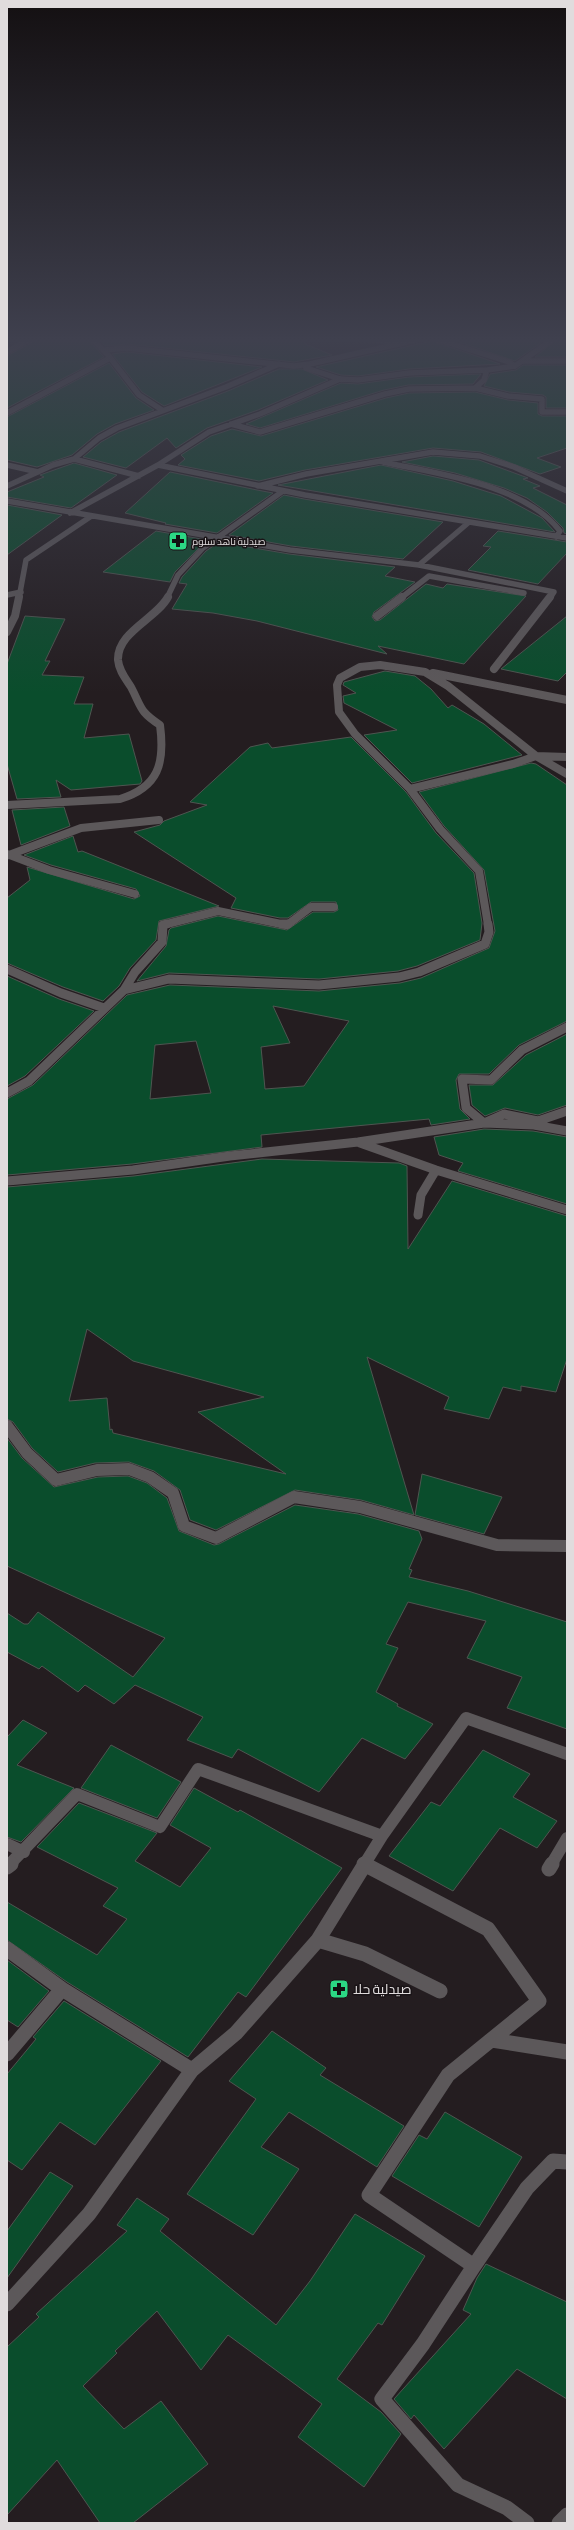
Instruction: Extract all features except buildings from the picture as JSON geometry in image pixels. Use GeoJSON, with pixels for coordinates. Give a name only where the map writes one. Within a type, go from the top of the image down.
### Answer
{"type":"FeatureCollection","features":[{"type":"Feature","properties":{"kind":"street"},"geometry":{"type":"LineString","coordinates":[[7,486],[76,457]]}},
{"type":"Feature","properties":{"kind":"street"},"geometry":{"type":"LineString","coordinates":[[70,513],[139,476],[170,457]]}},
{"type":"Feature","properties":{"kind":"street"},"geometry":{"type":"LineString","coordinates":[[256,486],[306,474],[381,462],[401,457]]}},
{"type":"Feature","properties":{"kind":"street"},"geometry":{"type":"LineString","coordinates":[[475,457],[514,467],[567,491]]}},
{"type":"Feature","properties":{"kind":"street"},"geometry":{"type":"LineString","coordinates":[[74,459],[139,476]]}},
{"type":"Feature","properties":{"kind":"street"},"geometry":{"type":"LineString","coordinates":[[381,462],[481,486],[521,500],[548,514],[556,522],[560,531],[556,537]]}},
{"type":"Feature","properties":{"kind":"street"},"geometry":{"type":"LineString","coordinates":[[7,465],[38,472]]}},
{"type":"Feature","properties":{"kind":"street"},"geometry":{"type":"LineString","coordinates":[[158,465],[283,491],[468,523],[567,538]]}},
{"type":"Feature","properties":{"kind":"street"},"geometry":{"type":"LineString","coordinates":[[7,805],[120,799],[139,794],[153,779],[163,756],[160,726],[141,713],[132,689],[120,671],[118,659],[120,650],[126,639],[156,614],[167,600],[180,570],[216,538],[283,491]]}},
{"type":"Feature","properties":{"kind":"street"},"geometry":{"type":"LineString","coordinates":[[7,501],[90,517],[345,558],[420,565],[554,592],[494,669]]}},
{"type":"Feature","properties":{"kind":"street"},"geometry":{"type":"LineString","coordinates":[[7,632],[16,616],[26,560],[90,517]]}},
{"type":"Feature","properties":{"kind":"street"},"geometry":{"type":"LineString","coordinates":[[420,565],[468,523]]}},
{"type":"Feature","properties":{"kind":"street"},"geometry":{"type":"LineString","coordinates":[[377,616],[429,576],[550,598]]}},
{"type":"Feature","properties":{"kind":"street"},"geometry":{"type":"LineString","coordinates":[[7,594],[21,592]]}},
{"type":"Feature","properties":{"kind":"street"},"geometry":{"type":"LineString","coordinates":[[124,990],[169,979],[319,985],[399,977],[419,972],[484,944],[489,932],[479,871],[440,829],[410,789],[355,734],[339,712],[337,685],[340,678],[360,667],[395,666],[567,700]]}},
{"type":"Feature","properties":{"kind":"street"},"geometry":{"type":"LineString","coordinates":[[425,672],[448,686],[536,756],[567,774]]}},
{"type":"Feature","properties":{"kind":"street"},"geometry":{"type":"LineString","coordinates":[[410,789],[513,764],[536,756],[567,757]]}},
{"type":"Feature","properties":{"kind":"street"},"geometry":{"type":"LineString","coordinates":[[8,854],[81,828],[159,820]]}},
{"type":"Feature","properties":{"kind":"street"},"geometry":{"type":"LineString","coordinates":[[8,854],[49,870],[135,894]]}},
{"type":"Feature","properties":{"kind":"street"},"geometry":{"type":"LineString","coordinates":[[7,1093],[29,1081],[124,990],[135,972],[162,942],[164,934],[163,925],[218,911],[287,925],[311,907],[334,907]]}},
{"type":"Feature","properties":{"kind":"street"},"geometry":{"type":"LineString","coordinates":[[7,969],[61,993],[104,1008]]}},
{"type":"Feature","properties":{"kind":"street"},"geometry":{"type":"LineString","coordinates":[[484,1123],[466,1108],[466,1091],[462,1079],[491,1080],[522,1050],[567,1027]]}},
{"type":"Feature","properties":{"kind":"street"},"geometry":{"type":"LineString","coordinates":[[484,1123],[504,1114],[538,1121],[567,1111]]}},
{"type":"Feature","properties":{"kind":"street"},"geometry":{"type":"LineString","coordinates":[[7,1181],[133,1170],[230,1156],[358,1142],[484,1123],[534,1125],[567,1130]]}},
{"type":"Feature","properties":{"kind":"street"},"geometry":{"type":"LineString","coordinates":[[358,1142],[436,1170],[567,1210]]}},
{"type":"Feature","properties":{"kind":"street"},"geometry":{"type":"LineString","coordinates":[[418,1215],[421,1195],[436,1170]]}},
{"type":"Feature","properties":{"kind":"street"},"geometry":{"type":"LineString","coordinates":[[7,1426],[27,1454],[56,1480],[97,1470],[129,1469],[150,1477],[173,1493],[184,1526],[216,1538],[294,1497],[360,1507],[497,1545],[567,1546]]}},
{"type":"Feature","properties":{"kind":"street"},"geometry":{"type":"LineString","coordinates":[[7,2304],[89,2214],[192,2070],[236,2033],[318,1940],[382,1836],[466,1718],[567,1754]]}},
{"type":"Feature","properties":{"kind":"street"},"geometry":{"type":"LineString","coordinates":[[7,1867],[24,1852],[77,1794],[160,1827],[198,1770],[382,1836]]}},
{"type":"Feature","properties":{"kind":"street"},"geometry":{"type":"LineString","coordinates":[[549,1869],[567,1838]]}},
{"type":"Feature","properties":{"kind":"street"},"geometry":{"type":"LineString","coordinates":[[7,1844],[24,1852]]}},
{"type":"Feature","properties":{"kind":"street"},"geometry":{"type":"LineString","coordinates":[[364,1864],[488,1929],[539,2001],[448,2075],[369,2195],[474,2266]]}},
{"type":"Feature","properties":{"kind":"street"},"geometry":{"type":"LineString","coordinates":[[318,1940],[332,1942],[390,1966],[440,1991]]}},
{"type":"Feature","properties":{"kind":"street"},"geometry":{"type":"LineString","coordinates":[[7,1949],[62,1989],[192,2070]]}},
{"type":"Feature","properties":{"kind":"street"},"geometry":{"type":"LineString","coordinates":[[7,2054],[62,1989]]}},
{"type":"Feature","properties":{"kind":"street"},"geometry":{"type":"LineString","coordinates":[[492,2040],[567,2052]]}},
{"type":"Feature","properties":{"kind":"street"},"geometry":{"type":"LineString","coordinates":[[527,2523],[507,2508],[458,2485],[382,2399],[423,2344],[527,2188],[553,2161],[567,2162]]}},
{"type":"Feature","properties":{"kind":"street"},"geometry":{"type":"LineString","coordinates":[[559,2523],[567,2515]]}},
{"type":"Feature","properties":{"kind":"place","name":"صيدلية ناهد سلوم"},"geometry":{"type":"Point","coordinates":[178,541]}},
{"type":"Feature","properties":{"kind":"place","name":"صيدلية حلا"},"geometry":{"type":"Point","coordinates":[339,1989]}}]}
